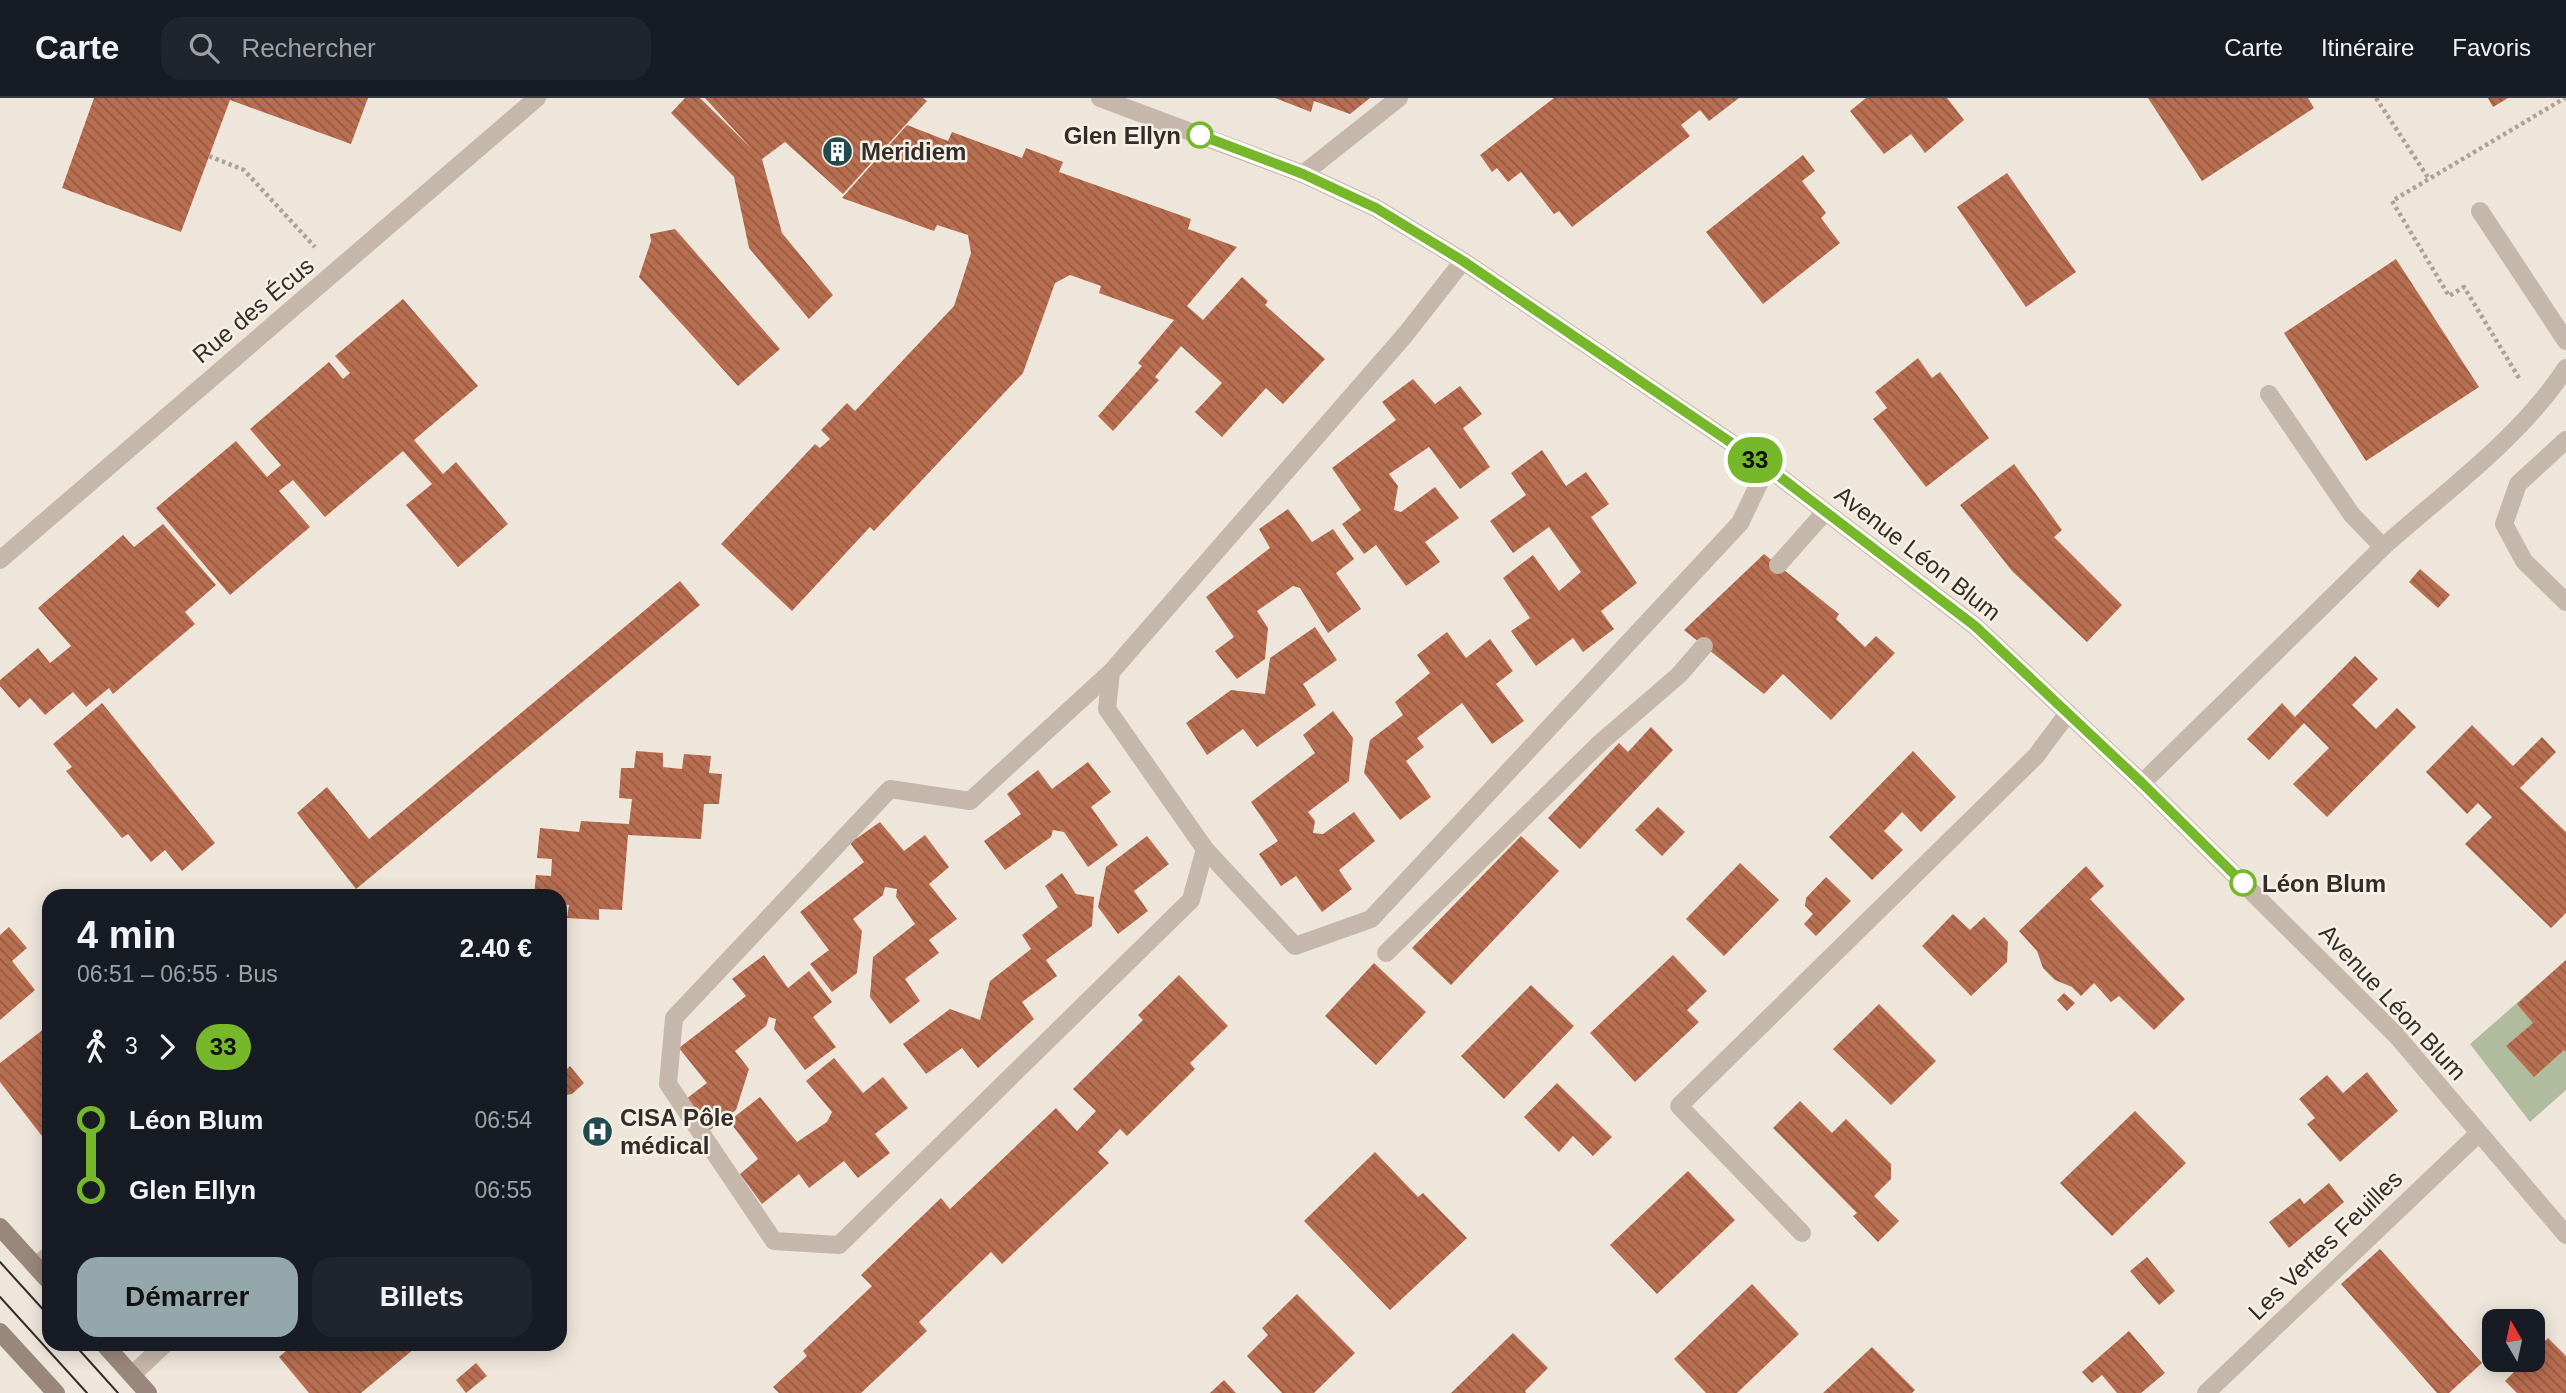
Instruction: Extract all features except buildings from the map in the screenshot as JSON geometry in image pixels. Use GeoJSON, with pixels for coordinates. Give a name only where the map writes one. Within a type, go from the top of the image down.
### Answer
{"type":"FeatureCollection","features":[{"type":"Feature","properties":{"kind":"main road"},"geometry":{"type":"LineString","coordinates":[[0,1227],[42,1260]]}},
{"type":"Feature","properties":{"kind":"main road"},"geometry":{"type":"LineString","coordinates":[[0,1332],[56,1393]]}},
{"type":"Feature","properties":{"kind":"main road"},"geometry":{"type":"LineString","coordinates":[[110,1351],[148,1393]]}},
{"type":"Feature","properties":{"kind":"street","name":"Rue des Écus"},"geometry":{"type":"LineString","coordinates":[[0,559],[150,427],[337,271],[537,98]]}},
{"type":"Feature","properties":{"kind":"street","name":"Avenue Léon Blum"},"geometry":{"type":"LineString","coordinates":[[1100,98],[1303,174],[1376,208],[1463,261],[1767,467],[1975,626],[2142,783],[2396,1035],[2566,1235]]}},
{"type":"Feature","properties":{"kind":"street"},"geometry":{"type":"LineString","coordinates":[[1303,174],[1399,98]]}},
{"type":"Feature","properties":{"kind":"street"},"geometry":{"type":"LineString","coordinates":[[2480,211],[2566,341]]}},
{"type":"Feature","properties":{"kind":"street"},"geometry":{"type":"LineString","coordinates":[[1205,849],[1191,900],[839,1245],[774,1241],[668,1084],[674,1018],[890,789],[970,801],[1111,672],[1405,335],[1463,261]]}},
{"type":"Feature","properties":{"kind":"street"},"geometry":{"type":"LineString","coordinates":[[2142,783],[2383,547],[2502,441],[2552,389],[2566,368]]}},
{"type":"Feature","properties":{"kind":"street"},"geometry":{"type":"LineString","coordinates":[[2269,394],[2352,515],[2383,547]]}},
{"type":"Feature","properties":{"kind":"street"},"geometry":{"type":"LineString","coordinates":[[2566,440],[2518,484],[2504,524],[2524,561],[2566,602]]}},
{"type":"Feature","properties":{"kind":"street"},"geometry":{"type":"LineString","coordinates":[[1111,672],[1107,709],[1205,849],[1295,946],[1371,919],[1740,523],[1767,467]]}},
{"type":"Feature","properties":{"kind":"street"},"geometry":{"type":"LineString","coordinates":[[1778,565],[1825,512]]}},
{"type":"Feature","properties":{"kind":"street"},"geometry":{"type":"LineString","coordinates":[[1386,953],[1600,743],[1679,675],[1704,646]]}},
{"type":"Feature","properties":{"kind":"street"},"geometry":{"type":"LineString","coordinates":[[1802,1233],[1679,1106],[2036,756],[2068,713]]}},
{"type":"Feature","properties":{"kind":"street","name":"Les Vertes Feuilles"},"geometry":{"type":"LineString","coordinates":[[2206,1393],[2479,1133]]}},
{"type":"Feature","properties":{"kind":"street"},"geometry":{"type":"LineString","coordinates":[[132,1375],[158,1351]]}},
{"type":"Feature","properties":{"kind":"path"},"geometry":{"type":"LineString","coordinates":[[2376,98],[2429,178]]}},
{"type":"Feature","properties":{"kind":"path"},"geometry":{"type":"LineString","coordinates":[[209,156],[244,170],[337,271]]}},
{"type":"Feature","properties":{"kind":"green space"},"geometry":{"type":"Polygon","coordinates":[[[2566,960],[2566,1090],[2530,1122],[2470,1044],[2566,960]]]}},
{"type":"Feature","properties":{"kind":"tram line"},"geometry":{"type":"LineString","coordinates":[[0,1262],[42,1308]]}},
{"type":"Feature","properties":{"kind":"tram line"},"geometry":{"type":"LineString","coordinates":[[0,1297],[42,1343]]}},
{"type":"Feature","properties":{"kind":"tram line"},"geometry":{"type":"LineString","coordinates":[[49,1351],[87,1393]]}},
{"type":"Feature","properties":{"kind":"tram line"},"geometry":{"type":"LineString","coordinates":[[80,1351],[118,1393]]}},
{"type":"Feature","properties":{"kind":"bus line","name":"33"},"geometry":{"type":"LineString","coordinates":[[1200,135],[1303,174],[1376,208],[1463,261],[1767,467],[1975,626],[2142,783],[2243,883]]}},
{"type":"Feature","properties":{"kind":"place","name":"Glen Ellyn"},"geometry":{"type":"Point","coordinates":[1200,135]}},
{"type":"Feature","properties":{"kind":"place","name":"Meridiem"},"geometry":{"type":"Point","coordinates":[838,151]}},
{"type":"Feature","properties":{"kind":"place","name":"Léon Blum"},"geometry":{"type":"Point","coordinates":[2243,883]}},
{"type":"Feature","properties":{"kind":"place","name":"CISA Pôle médical"},"geometry":{"type":"Point","coordinates":[597,1131]}}]}
